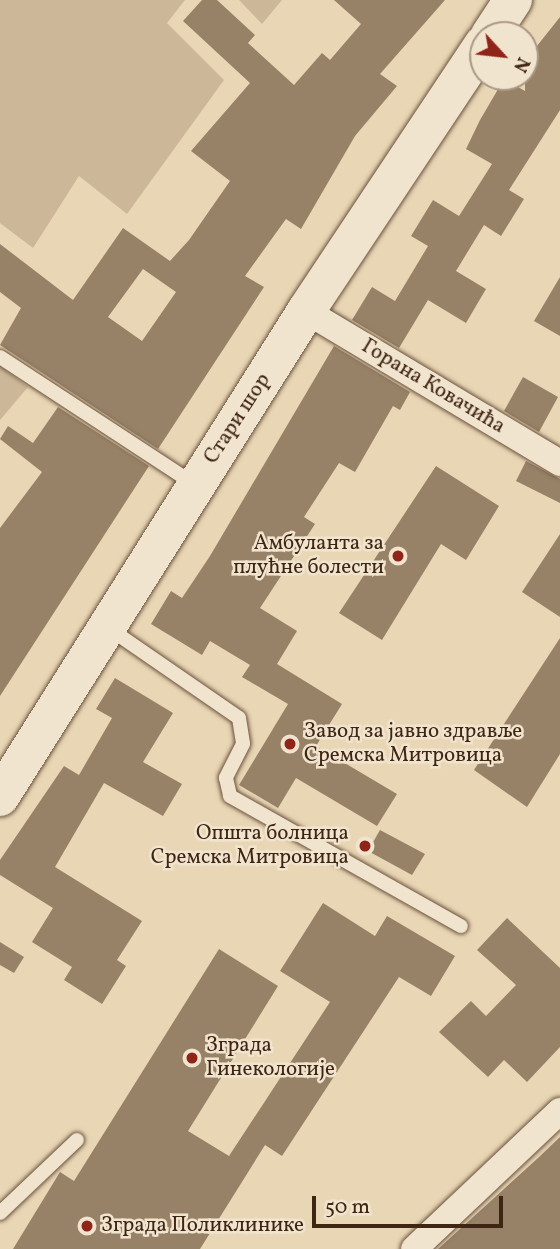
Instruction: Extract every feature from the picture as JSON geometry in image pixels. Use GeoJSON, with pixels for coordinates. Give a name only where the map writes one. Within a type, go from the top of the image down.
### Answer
{"type":"FeatureCollection","features":[{"type":"Feature","properties":{"kind":"main road"},"geometry":{"type":"LineString","coordinates":[[499,21],[513,0]]}},
{"type":"Feature","properties":{"kind":"main road","name":"Стари шор"},"geometry":{"type":"LineString","coordinates":[[0,797],[306,311],[469,66]]}},
{"type":"Feature","properties":{"kind":"street","name":"Горана Ковачића"},"geometry":{"type":"LineString","coordinates":[[306,311],[560,463]]}},
{"type":"Feature","properties":{"kind":"street"},"geometry":{"type":"LineString","coordinates":[[414,1249],[560,1111]]}},
{"type":"Feature","properties":{"kind":"lane"},"geometry":{"type":"LineString","coordinates":[[0,357],[195,485]]}},
{"type":"Feature","properties":{"kind":"lane"},"geometry":{"type":"LineString","coordinates":[[107,626],[239,718],[243,744],[226,778],[230,796],[461,926]]}},
{"type":"Feature","properties":{"kind":"lane"},"geometry":{"type":"LineString","coordinates":[[0,1213],[77,1140]]}},
{"type":"Feature","properties":{"kind":"shaded area"},"geometry":{"type":"Polygon","coordinates":[[[0,0],[185,0],[167,23],[224,80],[127,214],[79,176],[33,248],[0,223],[0,0]]]}},
{"type":"Feature","properties":{"kind":"shaded area"},"geometry":{"type":"Polygon","coordinates":[[[239,0],[282,0],[262,24],[239,0]]]}},
{"type":"Feature","properties":{"kind":"shaded area"},"geometry":{"type":"Polygon","coordinates":[[[0,366],[28,387],[0,420],[0,366]]]}},
{"type":"Feature","properties":{"kind":"building"},"geometry":{"type":"Polygon","coordinates":[[[202,0],[217,0],[255,35],[248,43],[294,85],[322,53],[330,60],[361,24],[334,0],[445,0],[380,74],[397,86],[355,136],[301,229],[286,219],[245,276],[264,287],[158,449],[0,345],[21,308],[0,292],[0,244],[73,300],[123,228],[170,261],[189,240],[230,181],[191,151],[250,83],[183,21],[202,0]],[[143,269],[108,317],[142,341],[176,292],[143,269]]]}},
{"type":"Feature","properties":{"kind":"building"},"geometry":{"type":"Polygon","coordinates":[[[560,17],[560,110],[509,190],[524,199],[501,236],[484,225],[456,271],[486,289],[466,323],[428,300],[399,348],[352,320],[372,287],[395,301],[428,246],[411,236],[433,200],[459,216],[492,164],[466,149],[497,91],[539,91],[539,43],[560,17]]]}},
{"type":"Feature","properties":{"kind":"building"},"geometry":{"type":"Polygon","coordinates":[[[560,277],[560,336],[534,321],[560,277]]]}},
{"type":"Feature","properties":{"kind":"building"},"geometry":{"type":"Polygon","coordinates":[[[334,346],[410,392],[400,410],[393,406],[355,472],[339,463],[304,517],[315,524],[260,608],[297,631],[277,664],[342,704],[316,746],[397,794],[377,826],[296,778],[278,808],[239,785],[288,704],[242,677],[250,665],[210,641],[202,655],[151,624],[171,591],[182,598],[210,556],[334,346]]]}},
{"type":"Feature","properties":{"kind":"building"},"geometry":{"type":"Polygon","coordinates":[[[523,377],[558,397],[539,432],[504,411],[523,377]]]}},
{"type":"Feature","properties":{"kind":"building"},"geometry":{"type":"Polygon","coordinates":[[[58,407],[149,466],[0,696],[0,528],[42,472],[0,439],[8,426],[33,443],[58,407]]]}},
{"type":"Feature","properties":{"kind":"building"},"geometry":{"type":"Polygon","coordinates":[[[526,461],[560,479],[560,503],[516,481],[526,461]]]}},
{"type":"Feature","properties":{"kind":"building","name":"Амбуланта за плућне болести"},"geometry":{"type":"Polygon","coordinates":[[[436,466],[499,506],[466,560],[441,544],[382,640],[339,613],[436,466]]]}},
{"type":"Feature","properties":{"kind":"building"},"geometry":{"type":"Polygon","coordinates":[[[560,534],[560,617],[522,592],[560,534]]]}},
{"type":"Feature","properties":{"kind":"building"},"geometry":{"type":"Polygon","coordinates":[[[560,638],[560,754],[527,807],[474,770],[560,638]]]}},
{"type":"Feature","properties":{"kind":"building"},"geometry":{"type":"Polygon","coordinates":[[[115,678],[173,713],[143,762],[182,784],[163,816],[104,783],[55,867],[142,921],[117,960],[126,966],[102,1004],[64,980],[72,967],[32,942],[53,908],[0,875],[0,860],[64,766],[79,775],[112,718],[96,709],[115,678]]]}},
{"type":"Feature","properties":{"kind":"building"},"geometry":{"type":"Polygon","coordinates":[[[380,830],[425,854],[412,875],[368,851],[380,830]]]}},
{"type":"Feature","properties":{"kind":"building"},"geometry":{"type":"Polygon","coordinates":[[[323,903],[375,936],[387,916],[455,956],[431,996],[399,977],[282,1156],[265,1145],[200,1249],[13,1249],[60,1172],[74,1181],[219,949],[278,986],[188,1131],[229,1156],[330,1002],[280,971],[323,903]]]}},
{"type":"Feature","properties":{"kind":"building"},"geometry":{"type":"Polygon","coordinates":[[[507,918],[560,968],[560,1047],[527,1082],[504,1060],[488,1077],[439,1032],[471,1001],[486,1016],[516,985],[477,950],[507,918]]]}},
{"type":"Feature","properties":{"kind":"building"},"geometry":{"type":"Polygon","coordinates":[[[0,942],[24,957],[14,973],[0,965],[0,942]]]}},
{"type":"Feature","properties":{"kind":"building"},"geometry":{"type":"Polygon","coordinates":[[[560,1137],[560,1249],[438,1249],[538,1158],[560,1137]]]}},
{"type":"Feature","properties":{"kind":"place","name":"Амбуланта за плућне болести"},"geometry":{"type":"Point","coordinates":[398,556]}},
{"type":"Feature","properties":{"kind":"place","name":"Завод за јавно здравље Сремска Митровица"},"geometry":{"type":"Point","coordinates":[290,744]}},
{"type":"Feature","properties":{"kind":"place","name":"Општа болница Сремска Митровица"},"geometry":{"type":"Point","coordinates":[365,846]}},
{"type":"Feature","properties":{"kind":"place","name":"Зграда Гинекологије"},"geometry":{"type":"Point","coordinates":[192,1058]}},
{"type":"Feature","properties":{"kind":"place","name":"Зграда Поликлинике"},"geometry":{"type":"Point","coordinates":[87,1226]}}]}
